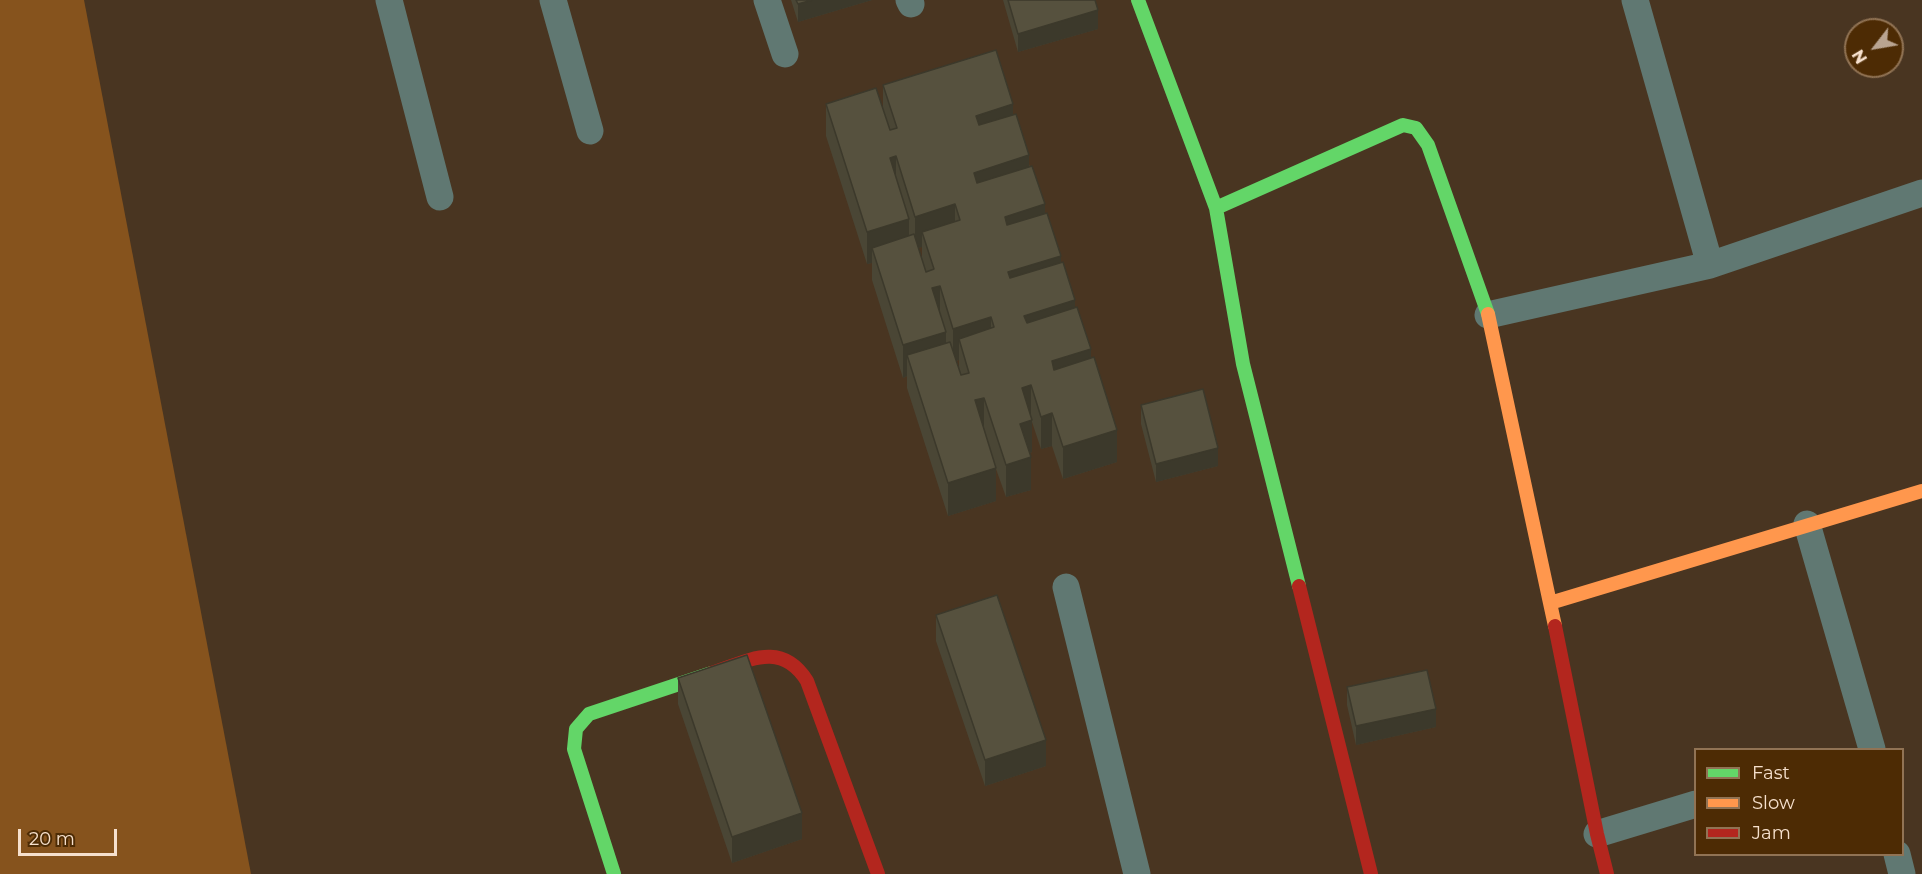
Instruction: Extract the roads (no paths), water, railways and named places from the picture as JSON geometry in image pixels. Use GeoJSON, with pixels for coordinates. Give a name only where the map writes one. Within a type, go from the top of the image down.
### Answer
{"type":"FeatureCollection","features":[{"type":"Feature","properties":{"kind":"street"},"geometry":{"type":"LineString","coordinates":[[389,0],[440,197]]}},
{"type":"Feature","properties":{"kind":"street"},"geometry":{"type":"LineString","coordinates":[[553,0],[590,131]]}},
{"type":"Feature","properties":{"kind":"street"},"geometry":{"type":"LineString","coordinates":[[766,0],[786,54]]}},
{"type":"Feature","properties":{"kind":"street"},"geometry":{"type":"LineString","coordinates":[[1138,0],[1216,208],[1242,364],[1371,874]]}},
{"type":"Feature","properties":{"kind":"street"},"geometry":{"type":"LineString","coordinates":[[1635,0],[1710,265]]}},
{"type":"Feature","properties":{"kind":"street"},"geometry":{"type":"LineString","coordinates":[[1216,208],[1403,124],[1416,128],[1428,145],[1488,315],[1607,874]]}},
{"type":"Feature","properties":{"kind":"street"},"geometry":{"type":"LineString","coordinates":[[1488,315],[1710,265],[1922,193]]}},
{"type":"Feature","properties":{"kind":"street"},"geometry":{"type":"LineString","coordinates":[[1550,603],[1922,491]]}},
{"type":"Feature","properties":{"kind":"street"},"geometry":{"type":"LineString","coordinates":[[1808,524],[1871,748]]}},
{"type":"Feature","properties":{"kind":"street"},"geometry":{"type":"LineString","coordinates":[[1066,587],[1137,874]]}},
{"type":"Feature","properties":{"kind":"street"},"geometry":{"type":"LineString","coordinates":[[614,874],[574,749],[573,736],[577,723],[589,714],[754,659],[772,656],[789,659],[800,669],[807,681],[878,874]]}},
{"type":"Feature","properties":{"kind":"street"},"geometry":{"type":"LineString","coordinates":[[1597,834],[1694,804]]}},
{"type":"Feature","properties":{"kind":"street"},"geometry":{"type":"LineString","coordinates":[[1897,856],[1902,874]]}}]}
